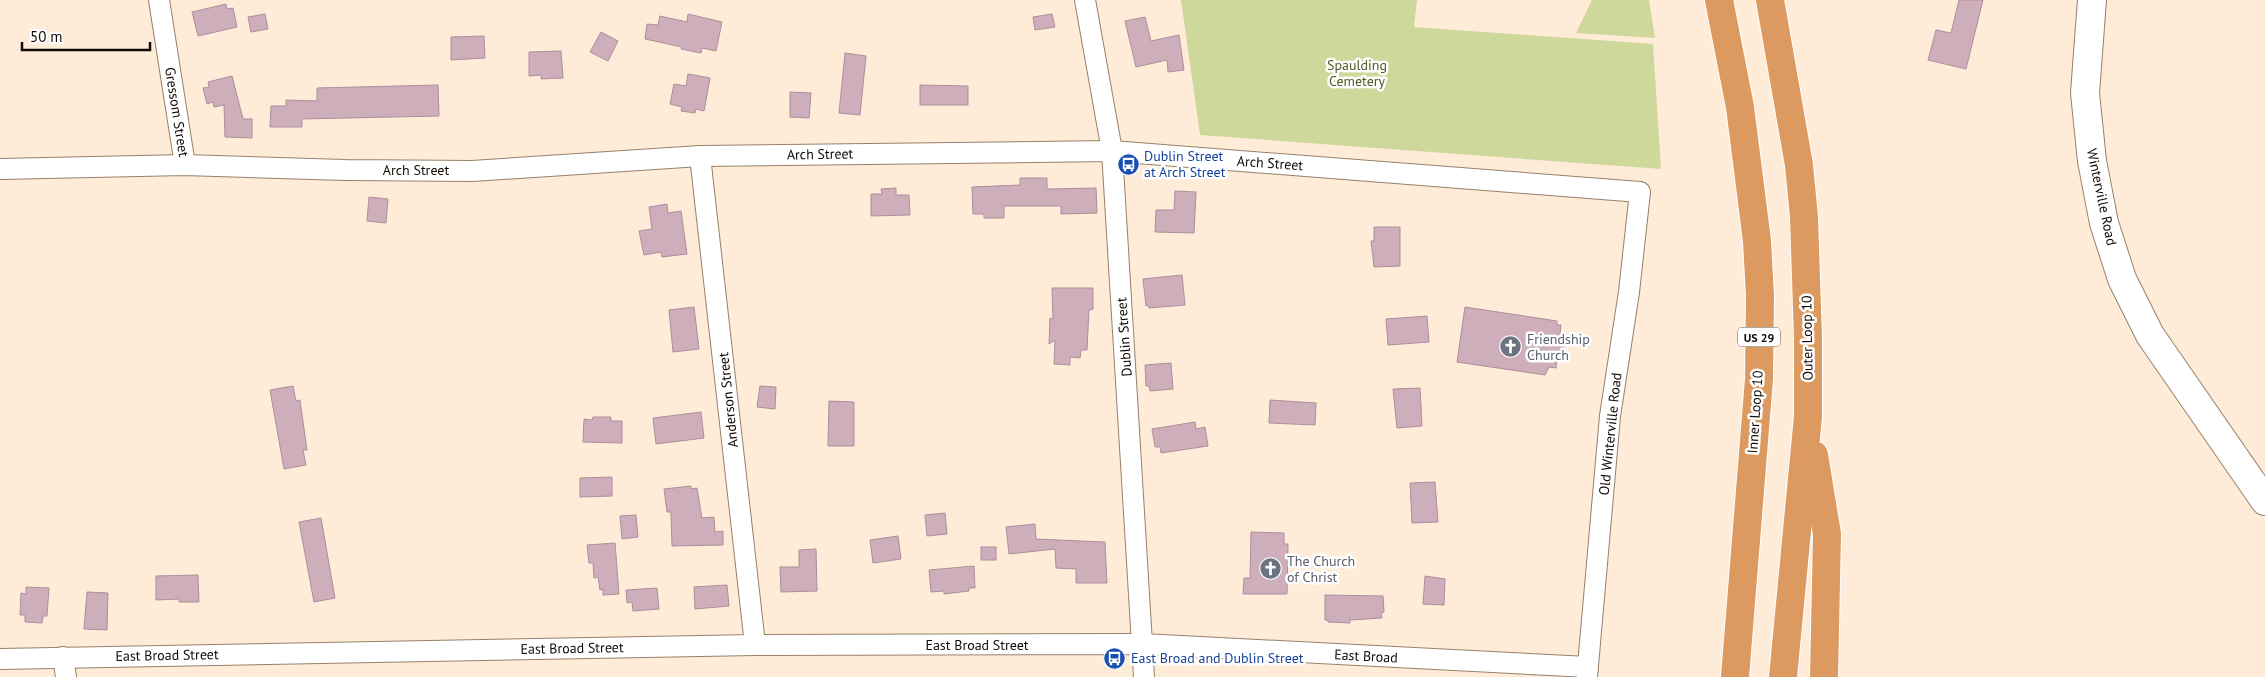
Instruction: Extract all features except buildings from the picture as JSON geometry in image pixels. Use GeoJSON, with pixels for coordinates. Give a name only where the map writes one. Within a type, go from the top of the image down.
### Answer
{"type":"FeatureCollection","features":[{"type":"Feature","properties":{"kind":"highway","name":"Inner Loop 10"},"geometry":{"type":"LineString","coordinates":[[1719,0],[1740,107],[1757,241],[1760,296],[1759,379],[1735,677]]}},
{"type":"Feature","properties":{"kind":"highway","name":"Outer Loop 10"},"geometry":{"type":"LineString","coordinates":[[1770,0],[1799,164],[1804,217],[1808,416],[1783,677]]}},
{"type":"Feature","properties":{"kind":"highway"},"geometry":{"type":"LineString","coordinates":[[1808,416],[1827,534],[1824,677]]}},
{"type":"Feature","properties":{"kind":"street","name":"Gressom Street"},"geometry":{"type":"LineString","coordinates":[[159,0],[185,165]]}},
{"type":"Feature","properties":{"kind":"street","name":"Dublin Street"},"geometry":{"type":"LineString","coordinates":[[1084,0],[1112,151],[1144,677]]}},
{"type":"Feature","properties":{"kind":"street","name":"Winterville Road"},"geometry":{"type":"LineString","coordinates":[[2092,0],[2085,93],[2092,161],[2104,222],[2122,279],[2150,335],[2262,497]]}},
{"type":"Feature","properties":{"kind":"street","name":"Arch Street"},"geometry":{"type":"LineString","coordinates":[[0,169],[185,165],[345,170],[472,171],[700,156],[1112,151],[1640,192]]}},
{"type":"Feature","properties":{"kind":"street","name":"Anderson Street"},"geometry":{"type":"LineString","coordinates":[[700,156],[755,645]]}},
{"type":"Feature","properties":{"kind":"street","name":"Old Winterville Road"},"geometry":{"type":"LineString","coordinates":[[1587,672],[1610,416],[1629,292],[1640,192]]}},
{"type":"Feature","properties":{"kind":"street","name":"East Broad Street"},"geometry":{"type":"LineString","coordinates":[[0,658],[755,645],[1143,644]]}},
{"type":"Feature","properties":{"kind":"street","name":"East Broad"},"geometry":{"type":"LineString","coordinates":[[1143,644],[1587,672]]}},
{"type":"Feature","properties":{"kind":"street"},"geometry":{"type":"LineString","coordinates":[[62,657],[66,677]]}},
{"type":"Feature","properties":{"kind":"green space","name":"Spaulding Cemetery"},"geometry":{"type":"Polygon","coordinates":[[[1181,0],[1417,0],[1414,27],[1653,44],[1661,169],[1200,135],[1181,0]]]}},
{"type":"Feature","properties":{"kind":"green space"},"geometry":{"type":"Polygon","coordinates":[[[1592,0],[1649,0],[1655,38],[1576,33],[1592,0]]]}},
{"type":"Feature","properties":{"kind":"place","name":"Dublin Street at Arch Street"},"geometry":{"type":"Point","coordinates":[1128,164]}},
{"type":"Feature","properties":{"kind":"place","name":"Friendship Church"},"geometry":{"type":"Point","coordinates":[1511,347]}},
{"type":"Feature","properties":{"kind":"place","name":"The Church of Christ"},"geometry":{"type":"Point","coordinates":[1271,569]}},
{"type":"Feature","properties":{"kind":"place","name":"East Broad and Dublin Street"},"geometry":{"type":"Point","coordinates":[1115,658]}}]}
